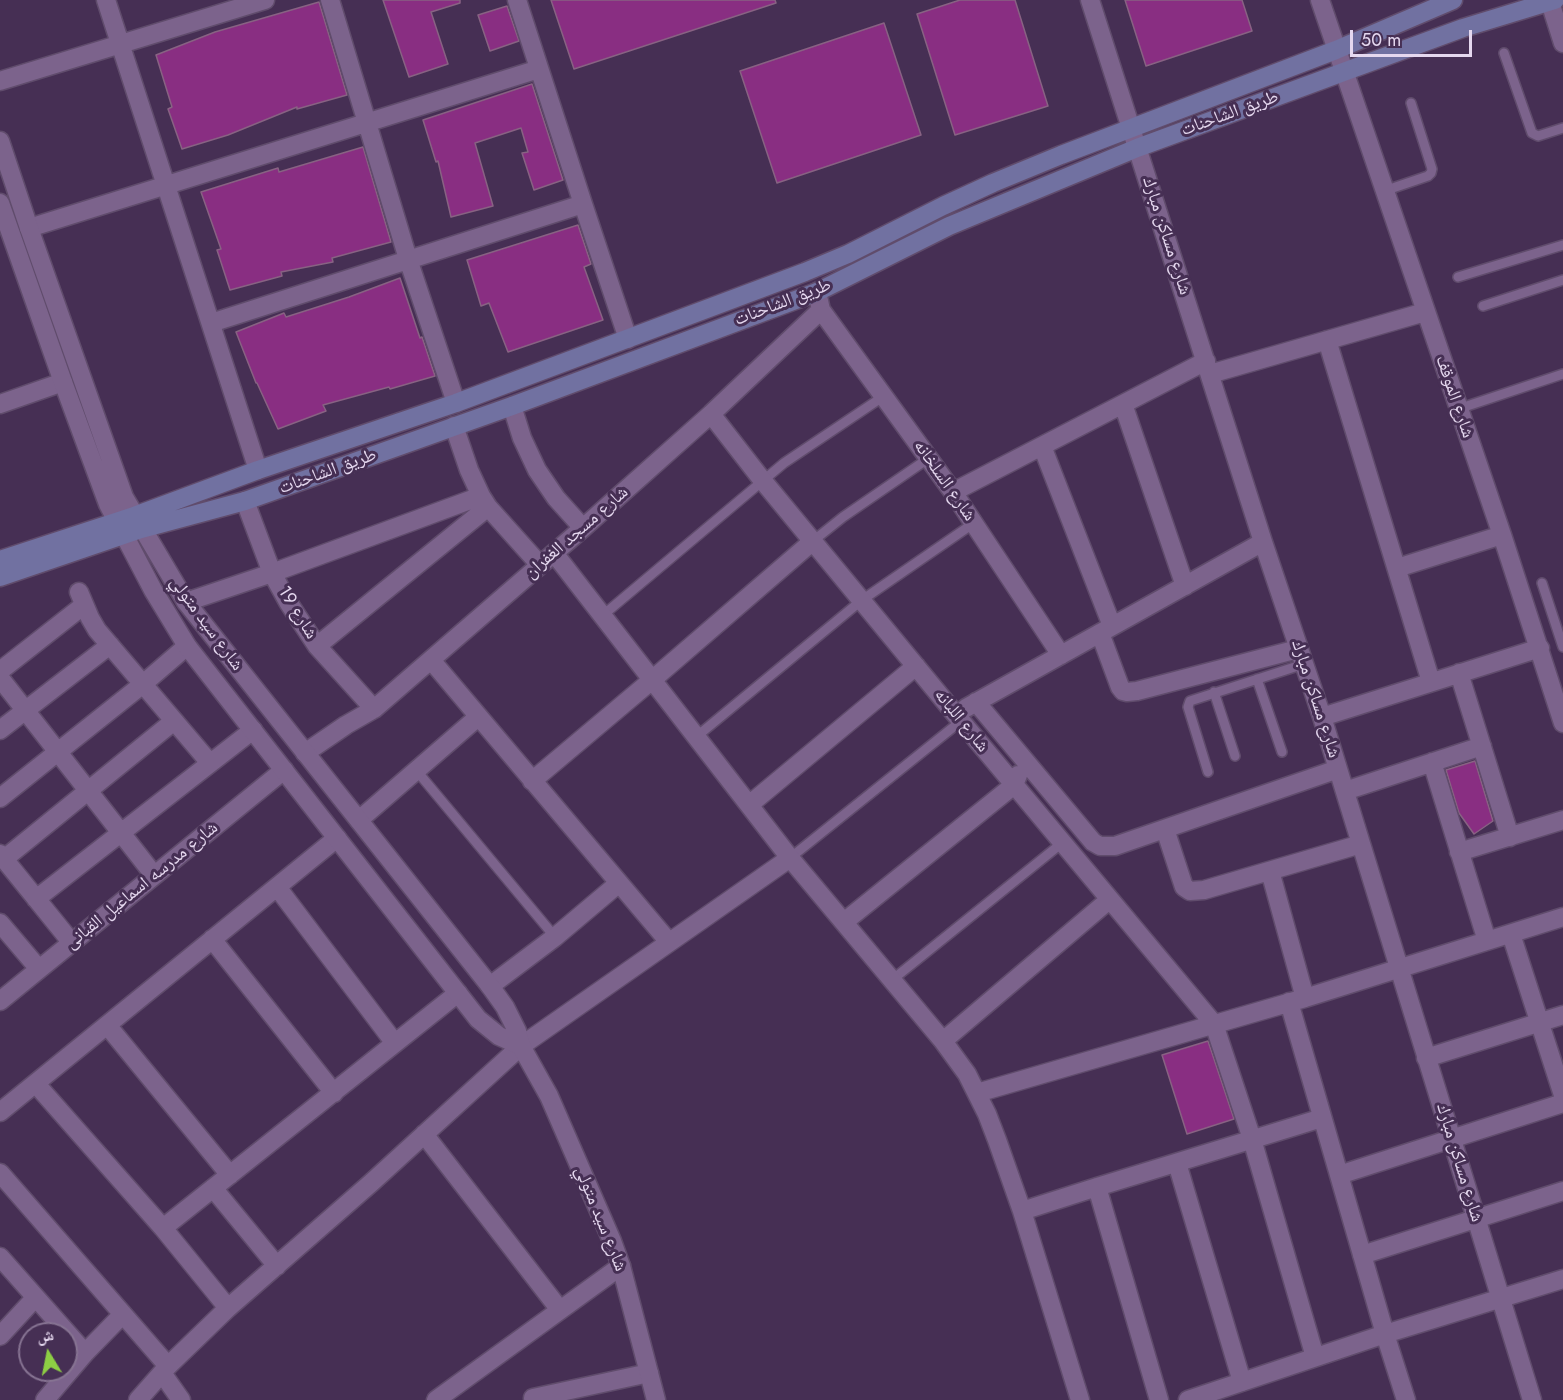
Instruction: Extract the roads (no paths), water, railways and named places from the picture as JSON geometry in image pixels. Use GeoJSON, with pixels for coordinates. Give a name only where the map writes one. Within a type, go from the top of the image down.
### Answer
{"type":"FeatureCollection","features":[{"type":"Feature","properties":{"kind":"main road","name":"طريق الشاحنات"},"geometry":{"type":"LineString","coordinates":[[0,560],[138,522],[258,470],[456,403],[805,272],[848,254],[993,183],[1060,155],[1336,50],[1452,1]]}},
{"type":"Feature","properties":{"kind":"main road"},"geometry":{"type":"LineString","coordinates":[[1452,1],[1463,12],[1465,20],[1463,28]]}},
{"type":"Feature","properties":{"kind":"main road","name":"طريق الشاحنات"},"geometry":{"type":"LineString","coordinates":[[138,522],[245,501],[512,406],[817,292],[949,226],[1137,148],[1463,28],[1506,6],[1552,1]]}},
{"type":"Feature","properties":{"kind":"main road","name":"طريق الشاحنات"},"geometry":{"type":"LineString","coordinates":[[0,577],[120,528]]}},
{"type":"Feature","properties":{"kind":"street"},"geometry":{"type":"LineString","coordinates":[[106,0],[258,470]]}},
{"type":"Feature","properties":{"kind":"street"},"geometry":{"type":"LineString","coordinates":[[0,81],[265,0]]}},
{"type":"Feature","properties":{"kind":"street"},"geometry":{"type":"LineString","coordinates":[[330,0],[408,259],[456,403]]}},
{"type":"Feature","properties":{"kind":"street"},"geometry":{"type":"LineString","coordinates":[[517,0],[628,339]]}},
{"type":"Feature","properties":{"kind":"street","name":"شارع مساكن مبارك"},"geometry":{"type":"LineString","coordinates":[[1090,0],[1263,542],[1322,717],[1532,1400]]}},
{"type":"Feature","properties":{"kind":"street","name":"شارع الموقف"},"geometry":{"type":"LineString","coordinates":[[1320,0],[1540,648],[1563,723]]}},
{"type":"Feature","properties":{"kind":"street"},"geometry":{"type":"LineString","coordinates":[[1552,1],[1563,43]]}},
{"type":"Feature","properties":{"kind":"street"},"geometry":{"type":"LineString","coordinates":[[29,228],[539,69]]}},
{"type":"Feature","properties":{"kind":"street","name":"شارع سيد متولي"},"geometry":{"type":"LineString","coordinates":[[0,141],[124,497],[186,602],[499,998],[510,1017],[521,1046],[549,1096],[612,1241],[621,1266],[656,1400]]}},
{"type":"Feature","properties":{"kind":"street","name":"شارع سيد متولي"},"geometry":{"type":"LineString","coordinates":[[0,203],[6,242],[63,382],[101,486],[153,590],[187,646],[478,1019],[499,1036],[521,1046]]}},
{"type":"Feature","properties":{"kind":"street"},"geometry":{"type":"LineString","coordinates":[[211,323],[583,204]]}},
{"type":"Feature","properties":{"kind":"street"},"geometry":{"type":"LineString","coordinates":[[817,292],[821,310]]}},
{"type":"Feature","properties":{"kind":"street","name":"شارع السلخانه"},"geometry":{"type":"LineString","coordinates":[[821,310],[954,492],[1061,655]]}},
{"type":"Feature","properties":{"kind":"street","name":"شارع مسجد الغفران"},"geometry":{"type":"LineString","coordinates":[[305,753],[374,709],[711,414],[821,310]]}},
{"type":"Feature","properties":{"kind":"street"},"geometry":{"type":"LineString","coordinates":[[954,492],[1123,404],[1208,367],[1327,340],[1425,312]]}},
{"type":"Feature","properties":{"kind":"street"},"geometry":{"type":"LineString","coordinates":[[1327,340],[1431,682]]}},
{"type":"Feature","properties":{"kind":"street"},"geometry":{"type":"LineString","coordinates":[[0,404],[63,382]]}},
{"type":"Feature","properties":{"kind":"street"},"geometry":{"type":"LineString","coordinates":[[1123,404],[1185,586]]}},
{"type":"Feature","properties":{"kind":"street"},"geometry":{"type":"LineString","coordinates":[[512,406],[522,438],[537,470],[556,498],[583,528]]}},
{"type":"Feature","properties":{"kind":"street","name":"شارع اللبانه"},"geometry":{"type":"LineString","coordinates":[[711,414],[763,481],[1214,1024]]}},
{"type":"Feature","properties":{"kind":"street"},"geometry":{"type":"LineString","coordinates":[[454,426],[469,470],[484,502],[540,565]]}},
{"type":"Feature","properties":{"kind":"street"},"geometry":{"type":"LineString","coordinates":[[1042,446],[1106,630],[1120,687],[1123,691],[1137,691],[1301,656]]}},
{"type":"Feature","properties":{"kind":"street","name":"شارع 19"},"geometry":{"type":"LineString","coordinates":[[245,501],[272,573],[288,602],[317,646],[374,709]]}},
{"type":"Feature","properties":{"kind":"street"},"geometry":{"type":"LineString","coordinates":[[186,602],[484,502]]}},
{"type":"Feature","properties":{"kind":"street"},"geometry":{"type":"LineString","coordinates":[[317,646],[484,502]]}},
{"type":"Feature","properties":{"kind":"street"},"geometry":{"type":"LineString","coordinates":[[1396,568],[1502,535]]}},
{"type":"Feature","properties":{"kind":"street"},"geometry":{"type":"LineString","coordinates":[[532,781],[813,541]]}},
{"type":"Feature","properties":{"kind":"street"},"geometry":{"type":"LineString","coordinates":[[958,717],[976,702],[1263,542]]}},
{"type":"Feature","properties":{"kind":"street"},"geometry":{"type":"LineString","coordinates":[[554,553],[790,858],[943,1041],[967,1074],[997,1140],[1022,1211],[1080,1400]]}},
{"type":"Feature","properties":{"kind":"street"},"geometry":{"type":"LineString","coordinates":[[0,671],[82,599],[97,630],[210,763]]}},
{"type":"Feature","properties":{"kind":"street"},"geometry":{"type":"LineString","coordinates":[[0,730],[110,645]]}},
{"type":"Feature","properties":{"kind":"street"},"geometry":{"type":"LineString","coordinates":[[0,798],[187,646]]}},
{"type":"Feature","properties":{"kind":"street"},"geometry":{"type":"LineString","coordinates":[[1322,717],[1540,648]]}},
{"type":"Feature","properties":{"kind":"street"},"geometry":{"type":"LineString","coordinates":[[430,660],[669,942]]}},
{"type":"Feature","properties":{"kind":"street"},"geometry":{"type":"LineString","coordinates":[[749,805],[916,666]]}},
{"type":"Feature","properties":{"kind":"street"},"geometry":{"type":"LineString","coordinates":[[1459,674],[1510,837]]}},
{"type":"Feature","properties":{"kind":"street"},"geometry":{"type":"LineString","coordinates":[[0,678],[154,876]]}},
{"type":"Feature","properties":{"kind":"street"},"geometry":{"type":"LineString","coordinates":[[976,702],[1093,842],[1100,846],[1115,846],[1338,769]]}},
{"type":"Feature","properties":{"kind":"street"},"geometry":{"type":"LineString","coordinates":[[358,820],[478,717]]}},
{"type":"Feature","properties":{"kind":"street"},"geometry":{"type":"LineString","coordinates":[[72,943],[2,856],[88,791],[174,721]]}},
{"type":"Feature","properties":{"kind":"street"},"geometry":{"type":"LineString","coordinates":[[36,899],[253,730]]}},
{"type":"Feature","properties":{"kind":"street"},"geometry":{"type":"LineString","coordinates":[[1345,791],[1482,746]]}},
{"type":"Feature","properties":{"kind":"street"},"geometry":{"type":"LineString","coordinates":[[844,922],[1014,785],[1024,760]]}},
{"type":"Feature","properties":{"kind":"street"},"geometry":{"type":"LineString","coordinates":[[1432,762],[1487,941]]}},
{"type":"Feature","properties":{"kind":"street","name":"شارع مدرسه اسماعيل القبانى"},"geometry":{"type":"LineString","coordinates":[[0,1002],[284,770]]}},
{"type":"Feature","properties":{"kind":"street"},"geometry":{"type":"LineString","coordinates":[[1459,852],[1563,820]]}},
{"type":"Feature","properties":{"kind":"street"},"geometry":{"type":"LineString","coordinates":[[1165,829],[1184,887],[1190,891],[1204,890],[1361,844]]}},
{"type":"Feature","properties":{"kind":"street"},"geometry":{"type":"LineString","coordinates":[[0,1112],[337,838]]}},
{"type":"Feature","properties":{"kind":"street"},"geometry":{"type":"LineString","coordinates":[[138,1400],[165,1369],[228,1308],[521,1046],[790,858]]}},
{"type":"Feature","properties":{"kind":"street"},"geometry":{"type":"LineString","coordinates":[[1270,871],[1322,1118],[1406,1400]]}},
{"type":"Feature","properties":{"kind":"street"},"geometry":{"type":"LineString","coordinates":[[490,986],[555,937],[619,883]]}},
{"type":"Feature","properties":{"kind":"street"},"geometry":{"type":"LineString","coordinates":[[277,887],[394,1042]]}},
{"type":"Feature","properties":{"kind":"street"},"geometry":{"type":"LineString","coordinates":[[943,1041],[1109,900]]}},
{"type":"Feature","properties":{"kind":"street"},"geometry":{"type":"LineString","coordinates":[[977,1093],[1297,1000],[1563,917]]}},
{"type":"Feature","properties":{"kind":"street"},"geometry":{"type":"LineString","coordinates":[[0,923],[39,969]]}},
{"type":"Feature","properties":{"kind":"street"},"geometry":{"type":"LineString","coordinates":[[1511,934],[1563,1095]]}},
{"type":"Feature","properties":{"kind":"street"},"geometry":{"type":"LineString","coordinates":[[212,939],[334,1092]]}},
{"type":"Feature","properties":{"kind":"street"},"geometry":{"type":"LineString","coordinates":[[163,1228],[458,993]]}},
{"type":"Feature","properties":{"kind":"street"},"geometry":{"type":"LineString","coordinates":[[1426,1058],[1563,1015]]}},
{"type":"Feature","properties":{"kind":"street"},"geometry":{"type":"LineString","coordinates":[[1214,1024],[1252,1139],[1315,1358]]}},
{"type":"Feature","properties":{"kind":"street"},"geometry":{"type":"LineString","coordinates":[[107,1026],[230,1175]]}},
{"type":"Feature","properties":{"kind":"street"},"geometry":{"type":"LineString","coordinates":[[36,1084],[163,1228],[228,1308]]}},
{"type":"Feature","properties":{"kind":"street"},"geometry":{"type":"LineString","coordinates":[[1339,1175],[1563,1103]]}},
{"type":"Feature","properties":{"kind":"street"},"geometry":{"type":"LineString","coordinates":[[1022,1211],[1322,1118]]}},
{"type":"Feature","properties":{"kind":"street"},"geometry":{"type":"LineString","coordinates":[[424,1134],[560,1310]]}},
{"type":"Feature","properties":{"kind":"street"},"geometry":{"type":"LineString","coordinates":[[1177,1163],[1242,1382]]}},
{"type":"Feature","properties":{"kind":"street"},"geometry":{"type":"LineString","coordinates":[[0,1173],[123,1314],[165,1369],[181,1400]]}},
{"type":"Feature","properties":{"kind":"street"},"geometry":{"type":"LineString","coordinates":[[1097,1187],[1159,1400]]}},
{"type":"Feature","properties":{"kind":"street"},"geometry":{"type":"LineString","coordinates":[[213,1188],[277,1266]]}},
{"type":"Feature","properties":{"kind":"street"},"geometry":{"type":"LineString","coordinates":[[1362,1255],[1563,1191]]}},
{"type":"Feature","properties":{"kind":"street"},"geometry":{"type":"LineString","coordinates":[[0,1257],[85,1353]]}},
{"type":"Feature","properties":{"kind":"street"},"geometry":{"type":"LineString","coordinates":[[436,1400],[621,1266]]}},
{"type":"Feature","properties":{"kind":"street"},"geometry":{"type":"LineString","coordinates":[[1188,1400],[1385,1334],[1563,1279]]}},
{"type":"Feature","properties":{"kind":"street"},"geometry":{"type":"LineString","coordinates":[[0,1336],[35,1298]]}},
{"type":"Feature","properties":{"kind":"street"},"geometry":{"type":"LineString","coordinates":[[45,1400],[85,1353],[123,1314]]}},
{"type":"Feature","properties":{"kind":"street"},"geometry":{"type":"LineString","coordinates":[[533,1398],[649,1372]]}},
{"type":"Feature","properties":{"kind":"lane"},"geometry":{"type":"LineString","coordinates":[[1504,53],[1532,133],[1538,136],[1563,128]]}},
{"type":"Feature","properties":{"kind":"lane"},"geometry":{"type":"LineString","coordinates":[[1384,190],[1428,176],[1431,173],[1432,169],[1411,103]]}},
{"type":"Feature","properties":{"kind":"lane"},"geometry":{"type":"LineString","coordinates":[[1458,277],[1563,245]]}},
{"type":"Feature","properties":{"kind":"lane"},"geometry":{"type":"LineString","coordinates":[[1483,306],[1563,279]]}},
{"type":"Feature","properties":{"kind":"lane"},"geometry":{"type":"LineString","coordinates":[[1458,410],[1563,374]]}},
{"type":"Feature","properties":{"kind":"lane"},"geometry":{"type":"LineString","coordinates":[[602,616],[784,463],[884,396]]}},
{"type":"Feature","properties":{"kind":"lane"},"geometry":{"type":"LineString","coordinates":[[813,541],[843,517],[929,458]]}},
{"type":"Feature","properties":{"kind":"lane"},"geometry":{"type":"LineString","coordinates":[[696,737],[862,600],[974,523]]}},
{"type":"Feature","properties":{"kind":"lane"},"geometry":{"type":"LineString","coordinates":[[1542,583],[1563,647]]}},
{"type":"Feature","properties":{"kind":"lane"},"geometry":{"type":"LineString","coordinates":[[1553,617],[1563,614]]}},
{"type":"Feature","properties":{"kind":"lane"},"geometry":{"type":"LineString","coordinates":[[1208,772],[1188,705],[1192,699],[1257,679],[1301,656]]}},
{"type":"Feature","properties":{"kind":"lane"},"geometry":{"type":"LineString","coordinates":[[1257,679],[1282,752]]}},
{"type":"Feature","properties":{"kind":"lane"},"geometry":{"type":"LineString","coordinates":[[1214,692],[1235,756]]}},
{"type":"Feature","properties":{"kind":"lane"},"geometry":{"type":"LineString","coordinates":[[790,858],[958,717]]}},
{"type":"Feature","properties":{"kind":"lane"},"geometry":{"type":"LineString","coordinates":[[416,771],[555,937]]}},
{"type":"Feature","properties":{"kind":"lane"},"geometry":{"type":"LineString","coordinates":[[892,980],[1062,843]]}}]}
